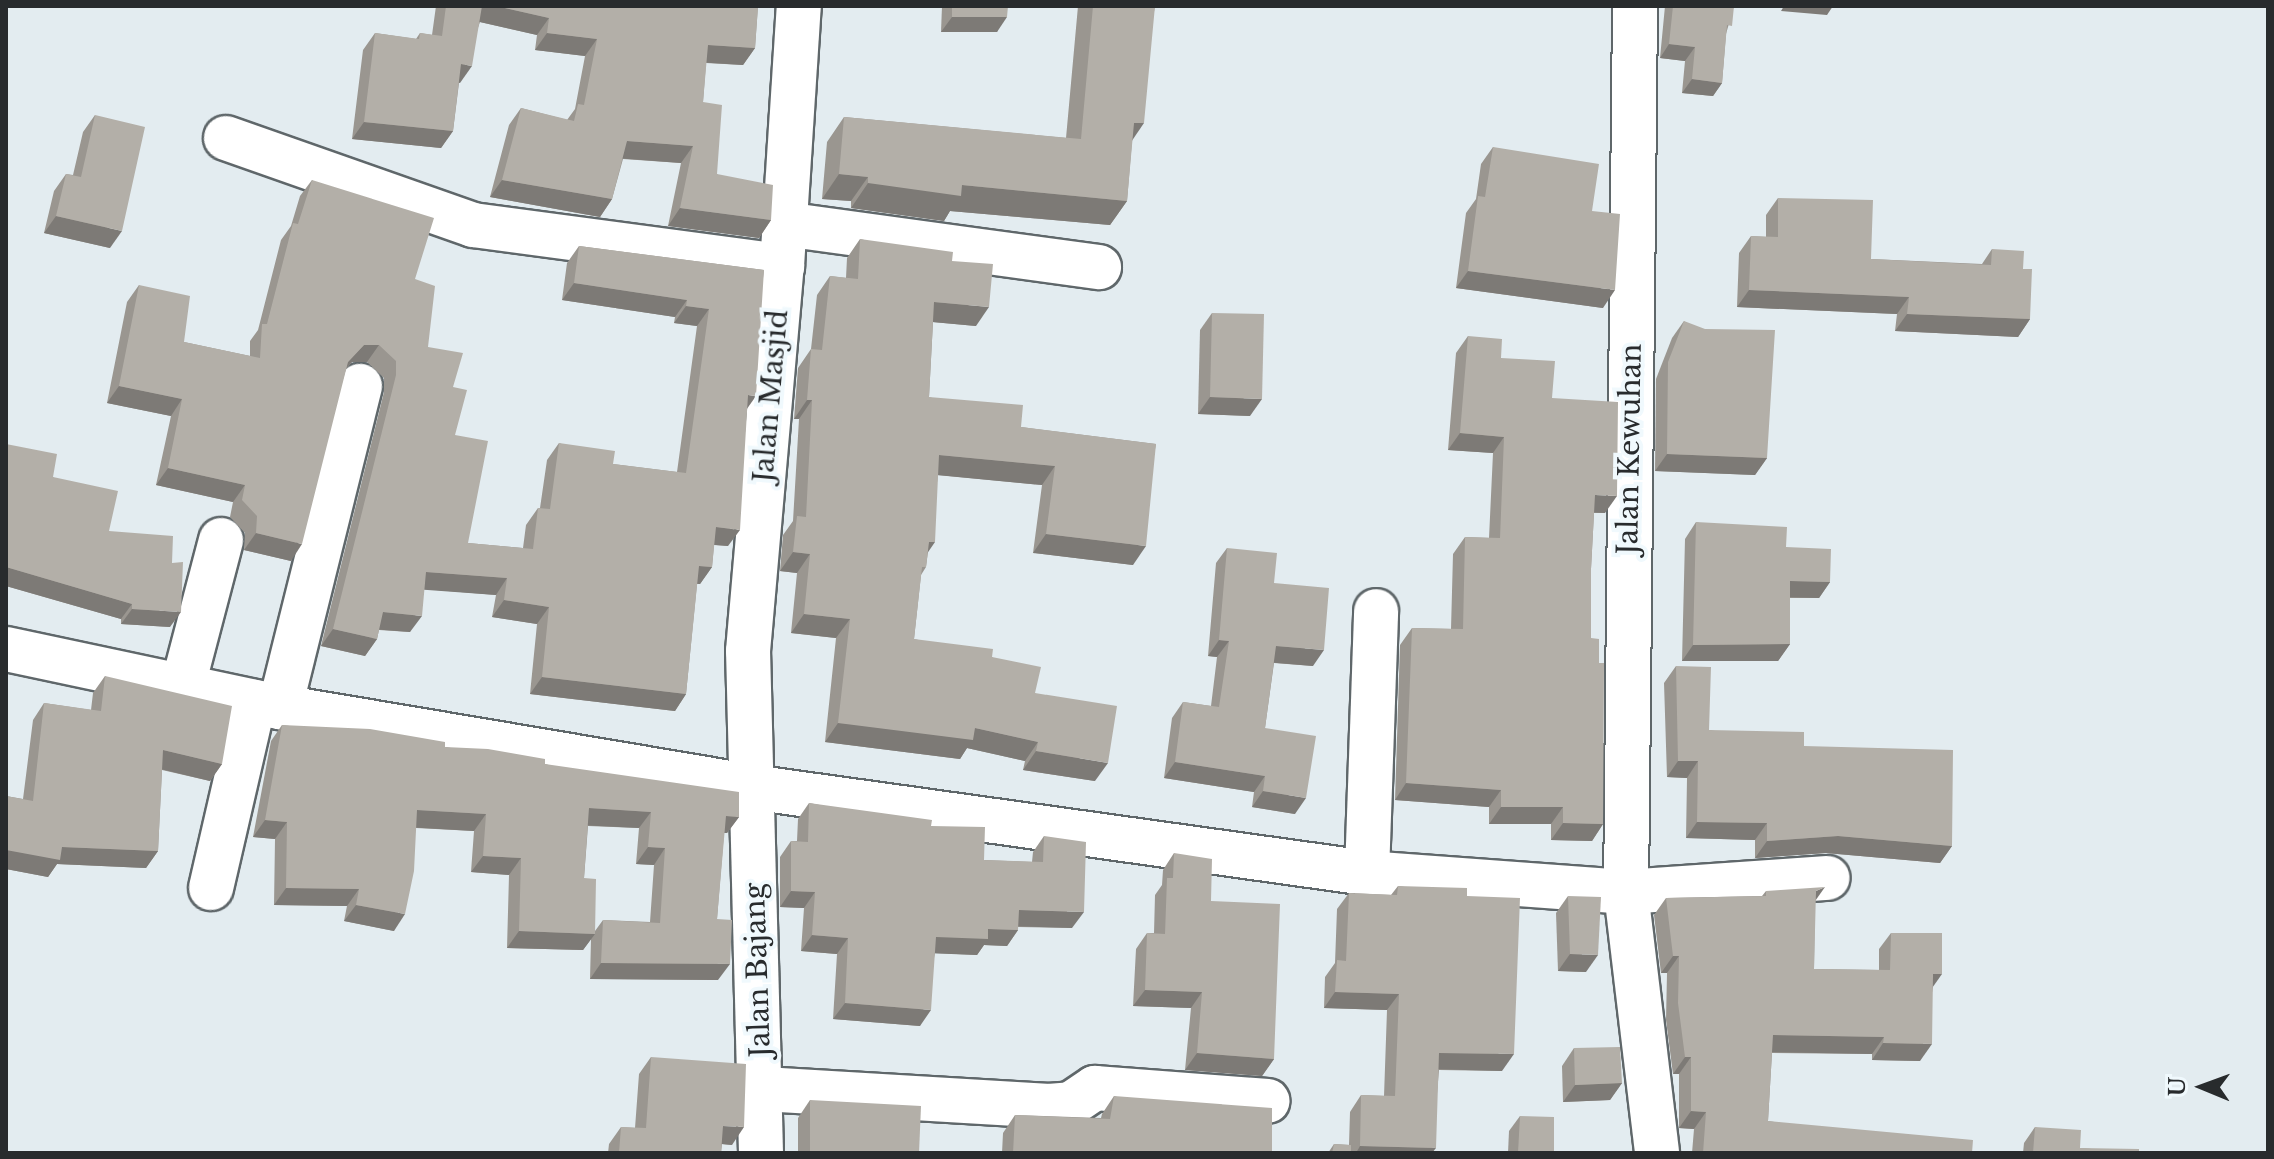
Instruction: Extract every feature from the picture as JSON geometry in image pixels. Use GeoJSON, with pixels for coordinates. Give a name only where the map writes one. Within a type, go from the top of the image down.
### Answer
{"type":"FeatureCollection","features":[{"type":"Feature","properties":{"kind":"street","name":"Jalan Masjid"},"geometry":{"type":"LineString","coordinates":[[751,787],[748,651],[782,266],[799,6]]}},
{"type":"Feature","properties":{"kind":"street","name":"Jalan Kewuhan"},"geometry":{"type":"LineString","coordinates":[[1635,6],[1626,892],[1657,1153]]}},
{"type":"Feature","properties":{"kind":"street"},"geometry":{"type":"LineString","coordinates":[[226,138],[473,225],[782,266]]}},
{"type":"Feature","properties":{"kind":"street"},"geometry":{"type":"LineString","coordinates":[[784,224],[1099,267]]}},
{"type":"Feature","properties":{"kind":"street"},"geometry":{"type":"LineString","coordinates":[[211,888],[360,386]]}},
{"type":"Feature","properties":{"kind":"street"},"geometry":{"type":"LineString","coordinates":[[182,689],[221,540]]}},
{"type":"Feature","properties":{"kind":"street"},"geometry":{"type":"LineString","coordinates":[[1367,873],[1376,611]]}},
{"type":"Feature","properties":{"kind":"street"},"geometry":{"type":"LineString","coordinates":[[6,649],[267,705],[751,787],[1367,873],[1626,892],[1828,878]]}},
{"type":"Feature","properties":{"kind":"street","name":"Jalan Bajang"},"geometry":{"type":"LineString","coordinates":[[751,787],[763,1089],[761,1153]]}},
{"type":"Feature","properties":{"kind":"street"},"geometry":{"type":"LineString","coordinates":[[763,1089],[1049,1106],[1071,1104],[1095,1088],[1268,1101]]}},
{"type":"Feature","properties":{"kind":"building"},"geometry":{"type":"Polygon","coordinates":[[[446,6],[482,6],[472,66],[461,64],[453,131],[364,122],[375,33],[419,39],[420,33],[442,36],[446,6]]]}},
{"type":"Feature","properties":{"kind":"building"},"geometry":{"type":"Polygon","coordinates":[[[496,6],[758,6],[755,48],[708,45],[703,102],[722,105],[717,174],[773,185],[771,220],[680,208],[693,146],[627,141],[612,199],[502,180],[521,108],[574,121],[578,104],[584,105],[597,39],[547,33],[549,18],[496,6]]]}},
{"type":"Feature","properties":{"kind":"building"},"geometry":{"type":"Polygon","coordinates":[[[952,6],[1008,6],[1007,17],[952,17],[952,6]]]}},
{"type":"Feature","properties":{"kind":"building"},"geometry":{"type":"Polygon","coordinates":[[[1093,6],[1155,6],[1144,123],[1134,123],[1127,201],[962,185],[961,196],[868,183],[868,177],[839,174],[844,117],[1081,139],[1093,6]]]}},
{"type":"Feature","properties":{"kind":"building"},"geometry":{"type":"Polygon","coordinates":[[[1673,6],[1734,6],[1732,26],[1727,25],[1722,83],[1692,79],[1695,47],[1669,44],[1673,6]]]}},
{"type":"Feature","properties":{"kind":"building"},"geometry":{"type":"Polygon","coordinates":[[[95,115],[145,127],[122,231],[56,216],[66,174],[81,177],[95,115]]]}},
{"type":"Feature","properties":{"kind":"building"},"geometry":{"type":"Polygon","coordinates":[[[1493,147],[1599,164],[1592,211],[1620,214],[1615,290],[1468,271],[1478,196],[1485,197],[1493,147]]]}},
{"type":"Feature","properties":{"kind":"building"},"geometry":{"type":"Polygon","coordinates":[[[312,180],[434,218],[415,279],[435,286],[428,347],[463,353],[453,387],[467,390],[455,435],[488,441],[468,543],[533,549],[538,508],[550,509],[559,443],[615,451],[613,464],[686,473],[709,309],[686,306],[687,300],[574,283],[579,246],[764,270],[756,396],[748,395],[740,530],[716,527],[712,567],[699,566],[686,694],[542,677],[549,607],[504,600],[507,578],[426,572],[422,616],[383,612],[377,639],[333,629],[396,375],[396,361],[379,345],[364,345],[348,362],[302,544],[256,533],[257,516],[242,500],[245,485],[168,468],[182,399],[119,386],[139,285],[190,296],[184,342],[260,358],[262,324],[267,324],[293,223],[298,224],[312,180]]]}},
{"type":"Feature","properties":{"kind":"building"},"geometry":{"type":"Polygon","coordinates":[[[1778,198],[1873,200],[1871,259],[1991,265],[1992,249],[2024,251],[2023,269],[2032,269],[2030,319],[1907,314],[1909,297],[1749,290],[1751,236],[1778,237],[1778,198]]]}},
{"type":"Feature","properties":{"kind":"building"},"geometry":{"type":"Polygon","coordinates":[[[860,239],[953,252],[952,261],[993,264],[989,307],[934,302],[929,397],[1023,405],[1021,427],[1156,444],[1146,546],[1046,534],[1055,466],[939,455],[935,542],[929,542],[926,567],[922,567],[914,639],[993,649],[992,657],[1041,667],[1035,693],[1117,706],[1108,763],[1036,751],[1038,742],[975,728],[973,740],[838,723],[850,619],[804,614],[810,554],[793,552],[797,516],[806,517],[812,400],[807,400],[811,349],[822,350],[830,276],[858,279],[860,239]]]}},
{"type":"Feature","properties":{"kind":"building"},"geometry":{"type":"Polygon","coordinates":[[[1212,313],[1264,314],[1262,399],[1210,397],[1212,313]]]}},
{"type":"Feature","properties":{"kind":"building"},"geometry":{"type":"Polygon","coordinates":[[[1684,321],[1705,329],[1775,330],[1767,458],[1667,454],[1668,362],[1684,321]]]}},
{"type":"Feature","properties":{"kind":"building"},"geometry":{"type":"Polygon","coordinates":[[[1468,336],[1502,339],[1501,358],[1555,361],[1552,398],[1618,402],[1617,496],[1595,495],[1591,569],[1591,638],[1599,639],[1599,663],[1604,663],[1603,824],[1563,823],[1563,807],[1501,807],[1501,790],[1406,783],[1412,628],[1463,629],[1465,537],[1500,538],[1504,437],[1460,433],[1468,336]]]}},
{"type":"Feature","properties":{"kind":"building"},"geometry":{"type":"Polygon","coordinates":[[[6,444],[57,454],[53,477],[118,491],[109,531],[173,536],[172,563],[183,562],[181,612],[132,609],[132,604],[6,567],[6,444]]]}},
{"type":"Feature","properties":{"kind":"building"},"geometry":{"type":"Polygon","coordinates":[[[1696,522],[1787,527],[1786,547],[1831,549],[1830,582],[1790,581],[1790,644],[1693,645],[1696,522]]]}},
{"type":"Feature","properties":{"kind":"building"},"geometry":{"type":"Polygon","coordinates":[[[1227,548],[1277,553],[1274,583],[1329,588],[1324,650],[1276,646],[1265,728],[1316,736],[1306,798],[1263,791],[1265,776],[1175,762],[1183,702],[1219,707],[1229,641],[1219,640],[1227,548]]]}},
{"type":"Feature","properties":{"kind":"building"},"geometry":{"type":"Polygon","coordinates":[[[1676,666],[1711,667],[1709,730],[1804,732],[1804,746],[1953,750],[1952,846],[1838,836],[1767,841],[1767,823],[1697,822],[1698,761],[1678,761],[1676,666]]]}},
{"type":"Feature","properties":{"kind":"building"},"geometry":{"type":"Polygon","coordinates":[[[105,676],[232,706],[222,764],[163,750],[158,851],[62,847],[60,860],[6,850],[6,796],[33,801],[44,703],[101,711],[105,676]]]}},
{"type":"Feature","properties":{"kind":"building"},"geometry":{"type":"Polygon","coordinates":[[[282,725],[370,729],[445,742],[445,747],[488,749],[545,759],[545,764],[739,792],[739,817],[726,816],[717,919],[732,920],[730,964],[601,963],[603,920],[660,923],[665,848],[648,847],[651,812],[589,808],[584,878],[596,879],[595,934],[519,931],[521,858],[483,856],[486,814],[417,810],[414,871],[405,914],[356,905],[359,889],[286,888],[287,822],[265,820],[282,725]]]}},
{"type":"Feature","properties":{"kind":"building"},"geometry":{"type":"Polygon","coordinates":[[[809,803],[932,820],[931,826],[985,827],[984,860],[1043,862],[1044,836],[1086,842],[1084,912],[1019,910],[1018,930],[988,929],[988,939],[936,937],[931,1010],[845,1003],[848,938],[812,935],[815,892],[791,891],[791,841],[808,842],[809,803]]]}},
{"type":"Feature","properties":{"kind":"building"},"geometry":{"type":"Polygon","coordinates":[[[1174,853],[1212,859],[1211,901],[1280,904],[1274,1059],[1197,1053],[1202,992],[1145,990],[1147,933],[1165,934],[1167,878],[1173,878],[1174,853]]]}},
{"type":"Feature","properties":{"kind":"building"},"geometry":{"type":"Polygon","coordinates":[[[1398,886],[1467,888],[1467,896],[1520,898],[1514,1054],[1439,1053],[1436,1148],[1360,1146],[1361,1095],[1395,1096],[1399,994],[1335,992],[1337,960],[1346,961],[1349,893],[1397,895],[1398,886]]]}},
{"type":"Feature","properties":{"kind":"building"},"geometry":{"type":"Polygon","coordinates":[[[1825,887],[1816,891],[1814,969],[1890,970],[1891,933],[1942,933],[1942,974],[1933,974],[1932,1044],[1883,1043],[1884,1037],[1773,1035],[1768,1121],[1973,1140],[1972,1153],[1703,1153],[1706,1112],[1691,1111],[1691,1057],[1685,1057],[1678,1003],[1679,956],[1673,956],[1666,898],[1766,896],[1766,891],[1825,887]]]}},
{"type":"Feature","properties":{"kind":"building"},"geometry":{"type":"Polygon","coordinates":[[[1568,896],[1601,897],[1598,955],[1570,954],[1568,896]]]}},
{"type":"Feature","properties":{"kind":"building"},"geometry":{"type":"Polygon","coordinates":[[[1620,1047],[1622,1083],[1575,1085],[1574,1048],[1620,1047]]]}},
{"type":"Feature","properties":{"kind":"building"},"geometry":{"type":"Polygon","coordinates":[[[651,1057],[746,1064],[744,1127],[723,1126],[721,1153],[619,1153],[621,1127],[646,1128],[651,1057]]]}},
{"type":"Feature","properties":{"kind":"building"},"geometry":{"type":"Polygon","coordinates":[[[1114,1096],[1272,1108],[1272,1153],[1013,1153],[1015,1115],[1110,1119],[1114,1096]]]}},
{"type":"Feature","properties":{"kind":"building"},"geometry":{"type":"Polygon","coordinates":[[[810,1100],[921,1106],[919,1153],[810,1153],[810,1100]]]}},
{"type":"Feature","properties":{"kind":"building"},"geometry":{"type":"Polygon","coordinates":[[[1520,1116],[1554,1117],[1554,1153],[1518,1153],[1520,1116]]]}},
{"type":"Feature","properties":{"kind":"building"},"geometry":{"type":"Polygon","coordinates":[[[2035,1127],[2081,1130],[2080,1148],[2139,1149],[2139,1153],[2033,1153],[2035,1127]]]}},
{"type":"Feature","properties":{"kind":"building"},"geometry":{"type":"Polygon","coordinates":[[[1334,1144],[1351,1145],[1351,1153],[1332,1153],[1334,1144]]]}}]}
